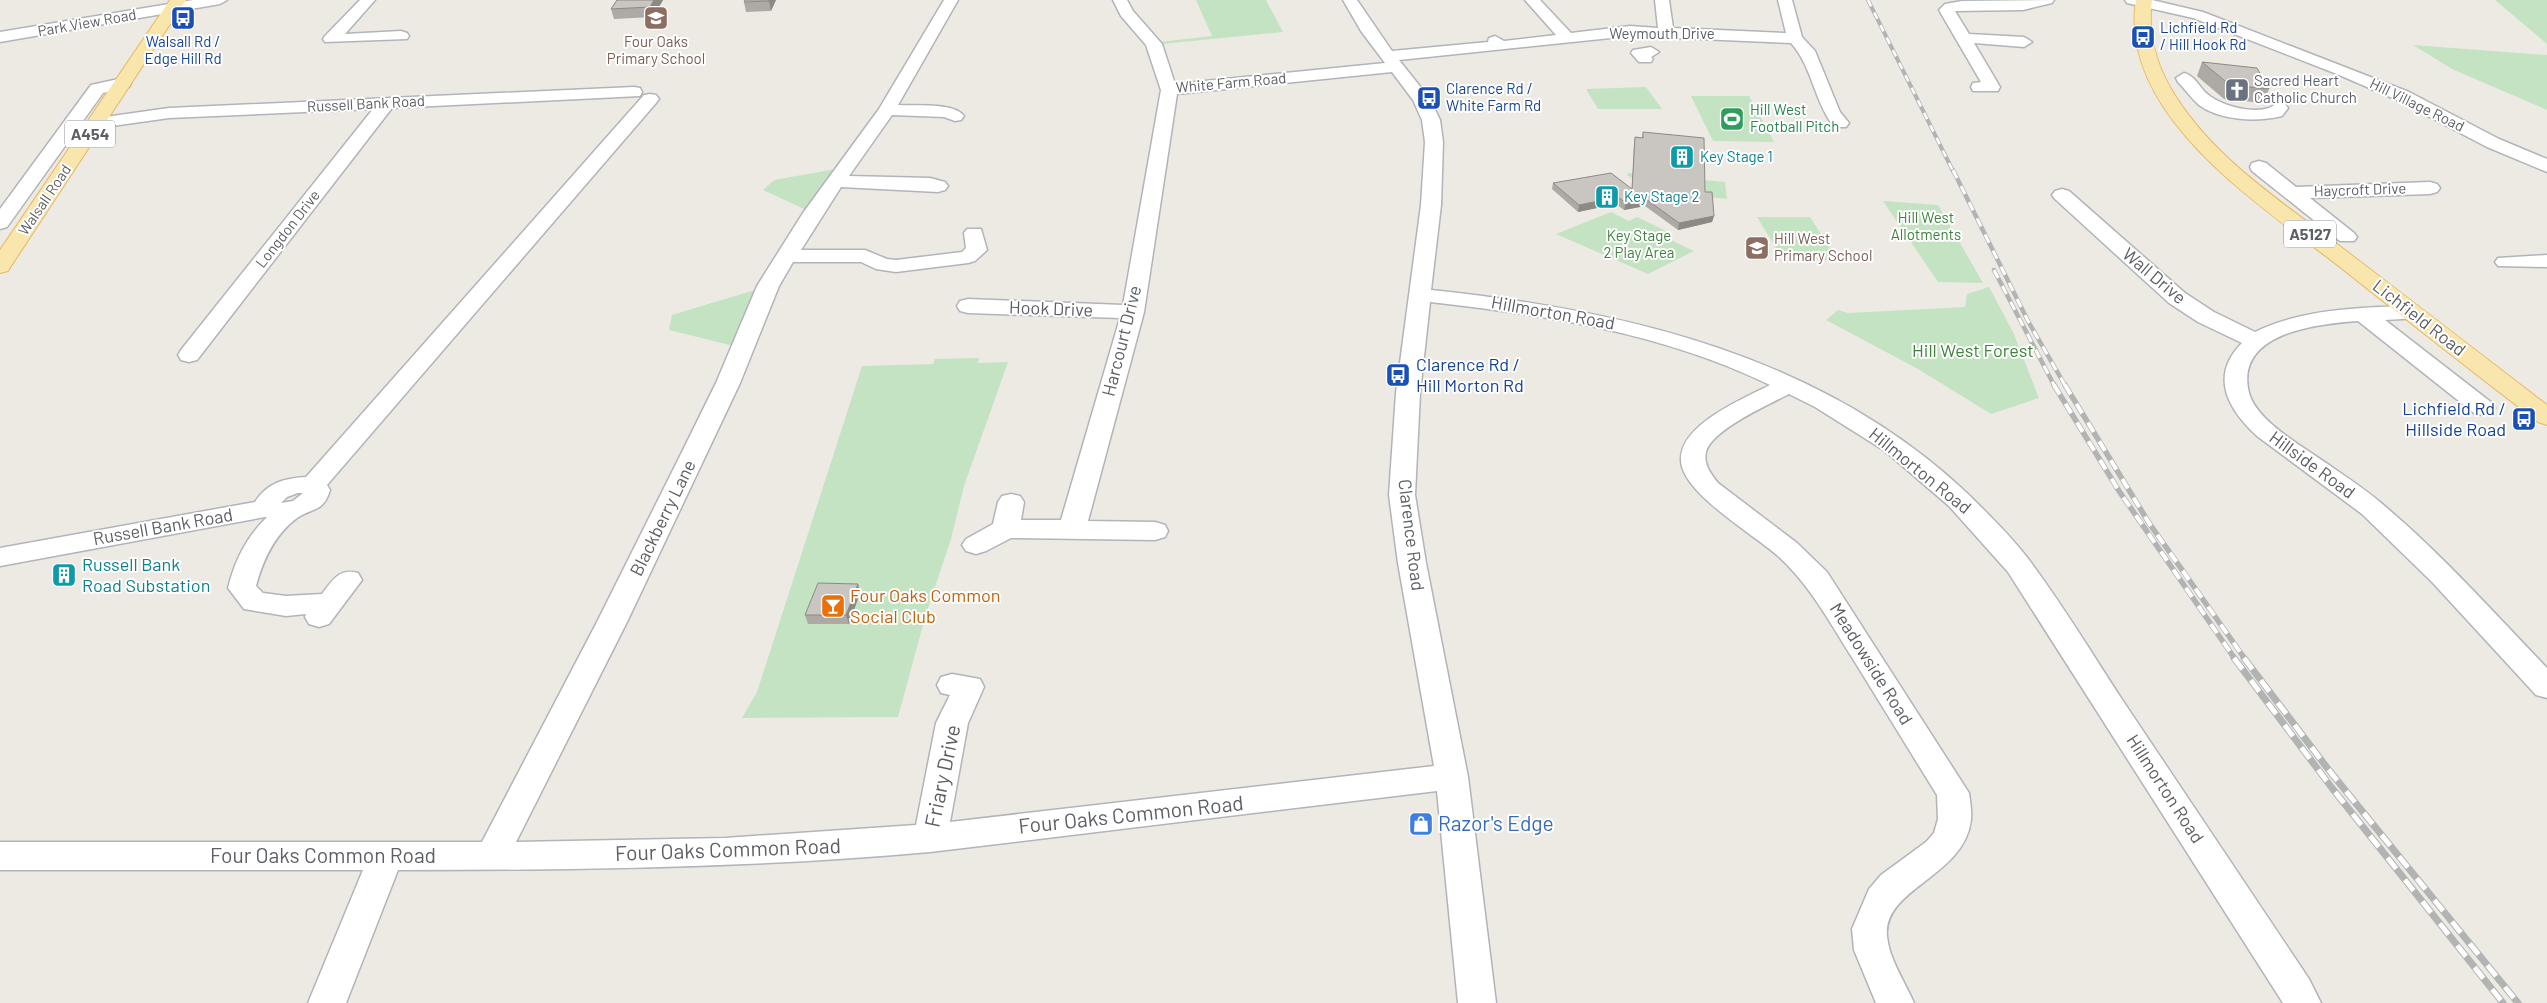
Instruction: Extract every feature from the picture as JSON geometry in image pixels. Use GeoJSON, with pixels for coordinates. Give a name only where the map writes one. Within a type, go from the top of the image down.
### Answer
{"type":"FeatureCollection","features":[{"type":"Feature","properties":{"kind":"main road","name":"Lichfield Road"},"geometry":{"type":"LineString","coordinates":[[2140,1],[2143,30],[2153,73],[2167,98],[2186,124],[2234,174],[2547,417]]}},
{"type":"Feature","properties":{"kind":"main road","name":"Walsall Road"},"geometry":{"type":"LineString","coordinates":[[0,266],[98,123],[176,4]]}},
{"type":"Feature","properties":{"kind":"street","name":"Park View Road"},"geometry":{"type":"LineString","coordinates":[[0,37],[176,4],[220,0]]}},
{"type":"Feature","properties":{"kind":"street"},"geometry":{"type":"LineString","coordinates":[[368,0],[331,38],[401,36]]}},
{"type":"Feature","properties":{"kind":"street","name":"Blackberry Lane"},"geometry":{"type":"LineString","coordinates":[[491,857],[612,622],[728,383],[768,286],[786,256],[887,110],[951,0]]}},
{"type":"Feature","properties":{"kind":"street","name":"White Farm Road"},"geometry":{"type":"LineString","coordinates":[[1120,0],[1126,13],[1154,44],[1168,90],[1392,62]]}},
{"type":"Feature","properties":{"kind":"street","name":"Clarence Road"},"geometry":{"type":"LineString","coordinates":[[1350,0],[1392,62],[1421,99],[1431,120],[1433,135],[1432,205],[1405,427],[1402,495],[1412,563],[1452,777],[1478,1003]]}},
{"type":"Feature","properties":{"kind":"street"},"geometry":{"type":"LineString","coordinates":[[1532,0],[1566,37]]}},
{"type":"Feature","properties":{"kind":"street"},"geometry":{"type":"LineString","coordinates":[[1662,0],[1666,30]]}},
{"type":"Feature","properties":{"kind":"street"},"geometry":{"type":"LineString","coordinates":[[1785,0],[1794,38],[1807,51],[1832,113],[1847,126]]}},
{"type":"Feature","properties":{"kind":"street"},"geometry":{"type":"LineString","coordinates":[[1993,87],[1948,10],[1950,7],[1969,3],[2021,5],[2047,0]]}},
{"type":"Feature","properties":{"kind":"street","name":"Hill Village Road"},"geometry":{"type":"LineString","coordinates":[[2140,1],[2198,15],[2344,71],[2403,96],[2493,143],[2547,166]]}},
{"type":"Feature","properties":{"kind":"street","name":"Weymouth Drive"},"geometry":{"type":"LineString","coordinates":[[1392,62],[1498,44],[1620,32],[1666,30],[1794,38]]}},
{"type":"Feature","properties":{"kind":"street"},"geometry":{"type":"LineString","coordinates":[[1620,32],[1645,54]]}},
{"type":"Feature","properties":{"kind":"street"},"geometry":{"type":"LineString","coordinates":[[1963,38],[2024,42]]}},
{"type":"Feature","properties":{"kind":"street"},"geometry":{"type":"LineString","coordinates":[[2184,78],[2201,98],[2211,105],[2236,112],[2259,114],[2276,112],[2279,108]]}},
{"type":"Feature","properties":{"kind":"street","name":"Walsall Road"},"geometry":{"type":"LineString","coordinates":[[0,223],[97,89],[123,83]]}},
{"type":"Feature","properties":{"kind":"street","name":"Harcourt Drive"},"geometry":{"type":"LineString","coordinates":[[1072,530],[1133,312],[1168,90]]}},
{"type":"Feature","properties":{"kind":"street","name":"Russell Bank Road"},"geometry":{"type":"LineString","coordinates":[[98,123],[169,113],[653,93],[313,485],[294,486],[274,494],[268,501],[278,510]]}},
{"type":"Feature","properties":{"kind":"street"},"geometry":{"type":"LineString","coordinates":[[2167,98],[2201,98]]}},
{"type":"Feature","properties":{"kind":"street","name":"Longdon Drive"},"geometry":{"type":"LineString","coordinates":[[189,354],[387,103]]}},
{"type":"Feature","properties":{"kind":"street"},"geometry":{"type":"LineString","coordinates":[[887,110],[948,112],[955,116]]}},
{"type":"Feature","properties":{"kind":"street"},"geometry":{"type":"LineString","coordinates":[[2258,167],[2348,237]]}},
{"type":"Feature","properties":{"kind":"street"},"geometry":{"type":"LineString","coordinates":[[837,181],[930,184],[938,186]]}},
{"type":"Feature","properties":{"kind":"street","name":"Haycroft Drive"},"geometry":{"type":"LineString","coordinates":[[2290,193],[2430,188]]}},
{"type":"Feature","properties":{"kind":"street","name":"Wall Drive"},"geometry":{"type":"LineString","coordinates":[[2062,195],[2177,298],[2206,317],[2256,341]]}},
{"type":"Feature","properties":{"kind":"street"},"geometry":{"type":"LineString","coordinates":[[2291,219],[2322,218]]}},
{"type":"Feature","properties":{"kind":"street"},"geometry":{"type":"LineString","coordinates":[[786,256],[865,256],[883,265],[896,266],[941,261],[968,257],[973,254],[976,250],[974,233]]}},
{"type":"Feature","properties":{"kind":"street"},"geometry":{"type":"LineString","coordinates":[[2505,262],[2547,261]]}},
{"type":"Feature","properties":{"kind":"street","name":"Hillmorton Road"},"geometry":{"type":"LineString","coordinates":[[1421,295],[1507,302],[1601,319],[1710,352],[1790,384],[1848,415],[1903,452],[1941,483],[1989,529],[2018,565],[2302,1003]]}},
{"type":"Feature","properties":{"kind":"street","name":"Hook Drive"},"geometry":{"type":"LineString","coordinates":[[968,306],[1133,312]]}},
{"type":"Feature","properties":{"kind":"street","name":"Hillside Road"},"geometry":{"type":"LineString","coordinates":[[2411,313],[2329,316],[2274,330],[2256,341],[2248,349],[2237,371],[2238,397],[2244,409],[2266,431],[2371,508],[2442,575],[2547,687]]}},
{"type":"Feature","properties":{"kind":"street","name":"Lichfield Road"},"geometry":{"type":"LineString","coordinates":[[2364,315],[2483,408]]}},
{"type":"Feature","properties":{"kind":"street","name":"Meadowside Road"},"geometry":{"type":"LineString","coordinates":[[1790,384],[1711,427],[1699,439],[1693,453],[1694,464],[1699,478],[1709,489],[1787,549],[1817,579],[1953,793],[1957,813],[1954,832],[1944,849],[1890,888],[1876,907],[1869,934],[1895,1003]]}},
{"type":"Feature","properties":{"kind":"street"},"geometry":{"type":"LineString","coordinates":[[1006,529],[1011,502]]}},
{"type":"Feature","properties":{"kind":"street"},"geometry":{"type":"LineString","coordinates":[[278,510],[248,560],[242,588],[247,607],[286,606],[323,612],[348,580]]}},
{"type":"Feature","properties":{"kind":"street","name":"Russell Bank Road"},"geometry":{"type":"LineString","coordinates":[[0,557],[278,510]]}},
{"type":"Feature","properties":{"kind":"street"},"geometry":{"type":"LineString","coordinates":[[976,545],[1006,529],[1155,532]]}},
{"type":"Feature","properties":{"kind":"street","name":"Friary Drive"},"geometry":{"type":"LineString","coordinates":[[930,838],[952,723],[969,686]]}},
{"type":"Feature","properties":{"kind":"street","name":"Four Oaks Common Road"},"geometry":{"type":"LineString","coordinates":[[0,856],[491,857],[716,853],[854,845],[930,838],[1452,777]]}},
{"type":"Feature","properties":{"kind":"street"},"geometry":{"type":"LineString","coordinates":[[327,1003],[386,856]]}},
{"type":"Feature","properties":{"kind":"green space"},"geometry":{"type":"Polygon","coordinates":[[[1196,0],[1266,0],[1283,32],[1162,44],[1160,42],[1212,36],[1196,0]]]}},
{"type":"Feature","properties":{"kind":"green space"},"geometry":{"type":"Polygon","coordinates":[[[2495,0],[2547,0],[2547,44],[2495,0]]]}},
{"type":"Feature","properties":{"kind":"green space"},"geometry":{"type":"Polygon","coordinates":[[[2413,45],[2547,55],[2547,110],[2452,69],[2413,45]]]}},
{"type":"Feature","properties":{"kind":"green space"},"geometry":{"type":"Polygon","coordinates":[[[1646,87],[1662,109],[1598,109],[1586,89],[1646,87]]]}},
{"type":"Feature","properties":{"kind":"green space","name":"Hill West Football Pitch"},"geometry":{"type":"Polygon","coordinates":[[[1691,96],[1749,96],[1774,142],[1713,141],[1691,96]]]}},
{"type":"Feature","properties":{"kind":"green space"},"geometry":{"type":"Polygon","coordinates":[[[847,167],[813,213],[763,190],[774,180],[847,167]]]}},
{"type":"Feature","properties":{"kind":"green space"},"geometry":{"type":"Polygon","coordinates":[[[1628,173],[1725,182],[1727,199],[1662,191],[1638,182],[1627,175],[1628,173]]]}},
{"type":"Feature","properties":{"kind":"green space","name":"Hill West Allotments"},"geometry":{"type":"Polygon","coordinates":[[[1883,201],[1938,205],[1983,283],[1938,282],[1883,201]]]}},
{"type":"Feature","properties":{"kind":"green space","name":"Key Stage 2 Play Area"},"geometry":{"type":"Polygon","coordinates":[[[1611,212],[1629,221],[1637,217],[1668,232],[1662,236],[1694,251],[1648,274],[1556,234],[1611,212]]]}},
{"type":"Feature","properties":{"kind":"green space"},"geometry":{"type":"Polygon","coordinates":[[[1757,217],[1810,217],[1838,260],[1784,261],[1757,217]]]}},
{"type":"Feature","properties":{"kind":"green space"},"geometry":{"type":"Polygon","coordinates":[[[768,286],[742,348],[669,330],[672,315],[768,286]]]}},
{"type":"Feature","properties":{"kind":"green space","name":"Hill West Forest"},"geometry":{"type":"Polygon","coordinates":[[[1989,287],[2013,332],[2039,398],[1991,414],[1918,369],[1826,320],[1838,310],[1848,313],[1965,307],[1967,294],[1989,287]]]}},
{"type":"Feature","properties":{"kind":"green space"},"geometry":{"type":"Polygon","coordinates":[[[979,358],[978,363],[1008,362],[964,486],[951,539],[926,614],[898,717],[742,718],[757,692],[862,366],[933,364],[935,359],[979,358]]]}},
{"type":"Feature","properties":{"kind":"building"},"geometry":{"type":"Polygon","coordinates":[[[617,0],[654,0],[650,7],[611,9],[617,0]]]}},
{"type":"Feature","properties":{"kind":"building"},"geometry":{"type":"Polygon","coordinates":[[[745,0],[769,0],[769,1],[744,2],[745,0]]]}},
{"type":"Feature","properties":{"kind":"building"},"geometry":{"type":"Polygon","coordinates":[[[2202,62],[2257,68],[2269,89],[2230,85],[2202,62]]]}},
{"type":"Feature","properties":{"kind":"building"},"geometry":{"type":"Polygon","coordinates":[[[1643,132],[1704,138],[1705,192],[1712,192],[1714,216],[1679,223],[1646,199],[1626,203],[1618,197],[1579,205],[1553,183],[1611,173],[1632,189],[1635,137],[1643,138],[1643,132]]]}},
{"type":"Feature","properties":{"kind":"building"},"geometry":{"type":"Polygon","coordinates":[[[818,583],[858,584],[846,615],[805,615],[818,583]]]}},
{"type":"Feature","properties":{"kind":"railway"},"geometry":{"type":"LineString","coordinates":[[1868,0],[1953,171]]}},
{"type":"Feature","properties":{"kind":"railway"},"geometry":{"type":"LineString","coordinates":[[1953,170],[2028,321],[2066,387]]}},
{"type":"Feature","properties":{"kind":"railway"},"geometry":{"type":"LineString","coordinates":[[1994,270],[2055,387]]}},
{"type":"Feature","properties":{"kind":"railway"},"geometry":{"type":"LineString","coordinates":[[2054,385],[2119,491],[2235,659]]}},
{"type":"Feature","properties":{"kind":"railway"},"geometry":{"type":"LineString","coordinates":[[2065,385],[2149,523],[2245,659]]}},
{"type":"Feature","properties":{"kind":"railway"},"geometry":{"type":"LineString","coordinates":[[2234,658],[2332,788],[2503,1003]]}},
{"type":"Feature","properties":{"kind":"railway"},"geometry":{"type":"LineString","coordinates":[[2244,658],[2328,769],[2518,1003]]}},
{"type":"Feature","properties":{"kind":"place","name":"Walsall Rd / Edge Hill Rd"},"geometry":{"type":"Point","coordinates":[183,18]}},
{"type":"Feature","properties":{"kind":"place","name":"Four Oaks Primary School"},"geometry":{"type":"Point","coordinates":[656,18]}},
{"type":"Feature","properties":{"kind":"place","name":"Lichfield Rd / Hill Hook Rd"},"geometry":{"type":"Point","coordinates":[2143,37]}},
{"type":"Feature","properties":{"kind":"place","name":"Sacred Heart Catholic Church"},"geometry":{"type":"Point","coordinates":[2237,90]}},
{"type":"Feature","properties":{"kind":"place","name":"Clarence Rd / White Farm Rd"},"geometry":{"type":"Point","coordinates":[1429,98]}},
{"type":"Feature","properties":{"kind":"place","name":"Hill West Football Pitch"},"geometry":{"type":"Point","coordinates":[1732,119]}},
{"type":"Feature","properties":{"kind":"place","name":"Key Stage 1"},"geometry":{"type":"Point","coordinates":[1682,157]}},
{"type":"Feature","properties":{"kind":"place","name":"Key Stage 2"},"geometry":{"type":"Point","coordinates":[1607,197]}},
{"type":"Feature","properties":{"kind":"place","name":"Hill West Primary School"},"geometry":{"type":"Point","coordinates":[1757,248]}},
{"type":"Feature","properties":{"kind":"place","name":"Clarence Rd / Hill Morton Rd"},"geometry":{"type":"Point","coordinates":[1398,375]}},
{"type":"Feature","properties":{"kind":"place","name":"Lichfield Rd / Hillside Road"},"geometry":{"type":"Point","coordinates":[2524,419]}},
{"type":"Feature","properties":{"kind":"place","name":"Russell Bank Road Substation"},"geometry":{"type":"Point","coordinates":[64,575]}},
{"type":"Feature","properties":{"kind":"place","name":"Four Oaks Common Social Club"},"geometry":{"type":"Point","coordinates":[833,606]}},
{"type":"Feature","properties":{"kind":"place","name":"Razor's Edge"},"geometry":{"type":"Point","coordinates":[1421,824]}}]}
